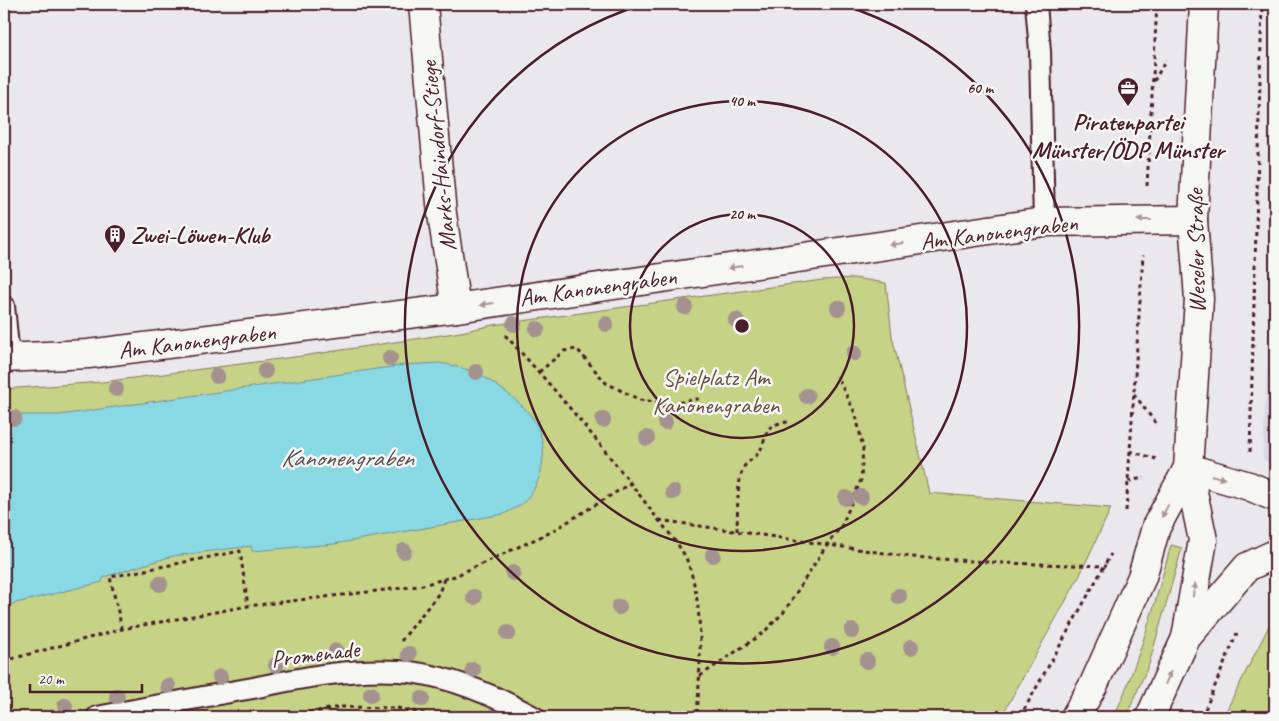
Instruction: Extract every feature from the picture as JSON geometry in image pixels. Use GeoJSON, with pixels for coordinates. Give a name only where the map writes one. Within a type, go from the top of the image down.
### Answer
{"type":"FeatureCollection","features":[{"type":"Feature","properties":{"kind":"street","name":"Marks-Haindorf-Stiege"},"geometry":{"type":"LineString","coordinates":[[423,4],[442,214],[467,307]]}},
{"type":"Feature","properties":{"kind":"street","name":"Weseler Straße"},"geometry":{"type":"LineString","coordinates":[[1150,717],[1186,638],[1204,540],[1188,468],[1199,298],[1193,220],[1204,4]]}},
{"type":"Feature","properties":{"kind":"street","name":"Am Kanonengraben"},"geometry":{"type":"LineString","coordinates":[[6,358],[88,354],[467,307],[1044,222],[1193,220]]}},
{"type":"Feature","properties":{"kind":"street","name":"Weseler Straße"},"geometry":{"type":"LineString","coordinates":[[1075,717],[1094,684],[1142,577],[1156,527],[1188,468]]}},
{"type":"Feature","properties":{"kind":"street"},"geometry":{"type":"LineString","coordinates":[[1188,468],[1249,486],[1275,497]]}},
{"type":"Feature","properties":{"kind":"street"},"geometry":{"type":"LineString","coordinates":[[1186,638],[1247,567],[1275,554]]}},
{"type":"Feature","properties":{"kind":"lane"},"geometry":{"type":"LineString","coordinates":[[1036,4],[1040,51],[1044,222]]}},
{"type":"Feature","properties":{"kind":"lane"},"geometry":{"type":"LineString","coordinates":[[4,306],[6,358]]}},
{"type":"Feature","properties":{"kind":"lane","name":"Promenade"},"geometry":{"type":"LineString","coordinates":[[97,717],[302,678],[355,672],[399,671],[437,677],[482,692],[534,717]]}},
{"type":"Feature","properties":{"kind":"path"},"geometry":{"type":"LineString","coordinates":[[1125,519],[1146,220],[1157,4]]}},
{"type":"Feature","properties":{"kind":"path"},"geometry":{"type":"LineString","coordinates":[[1249,486],[1262,4]]}},
{"type":"Feature","properties":{"kind":"path"},"geometry":{"type":"LineString","coordinates":[[467,307],[539,372],[631,483],[688,561],[699,608],[700,676],[697,717]]}},
{"type":"Feature","properties":{"kind":"path"},"geometry":{"type":"LineString","coordinates":[[539,372],[564,351],[577,349],[606,383],[640,400],[672,404],[702,398]]}},
{"type":"Feature","properties":{"kind":"path"},"geometry":{"type":"LineString","coordinates":[[700,676],[763,634],[784,612],[826,546],[842,525],[861,480],[863,448],[856,415],[837,376]]}},
{"type":"Feature","properties":{"kind":"path"},"geometry":{"type":"LineString","coordinates":[[737,531],[743,468],[759,452],[765,434],[770,428],[777,423],[788,422]]}},
{"type":"Feature","properties":{"kind":"path"},"geometry":{"type":"LineString","coordinates":[[4,661],[122,628],[248,606],[418,586],[444,579],[551,532],[631,483]]}},
{"type":"Feature","properties":{"kind":"path"},"geometry":{"type":"LineString","coordinates":[[658,520],[911,557],[1003,563],[1106,566],[1020,717]]}},
{"type":"Feature","properties":{"kind":"path"},"geometry":{"type":"LineString","coordinates":[[122,628],[110,577],[240,551],[248,606]]}},
{"type":"Feature","properties":{"kind":"path"},"geometry":{"type":"LineString","coordinates":[[416,622],[439,593],[444,579]]}},
{"type":"Feature","properties":{"kind":"path"},"geometry":{"type":"LineString","coordinates":[[1202,717],[1239,628]]}},
{"type":"Feature","properties":{"kind":"path"},"geometry":{"type":"LineString","coordinates":[[286,717],[340,707],[397,708],[440,717]]}},
{"type":"Feature","properties":{"kind":"shaded area"},"geometry":{"type":"Polygon","coordinates":[[[1275,173],[1275,467],[1263,459],[1275,173]]]}},
{"type":"Feature","properties":{"kind":"green space","name":"Spielplatz Am Kanonengraben"},"geometry":{"type":"Polygon","coordinates":[[[854,278],[886,283],[892,336],[929,493],[1111,508],[1079,577],[1001,717],[4,717],[4,389],[102,382],[302,356],[461,332],[493,325],[822,280],[854,278]]]}},
{"type":"Feature","properties":{"kind":"green space"},"geometry":{"type":"Polygon","coordinates":[[[1171,545],[1182,548],[1149,664],[1126,717],[1114,717],[1139,654],[1171,545]]]}},
{"type":"Feature","properties":{"kind":"green space"},"geometry":{"type":"Polygon","coordinates":[[[1275,614],[1275,717],[1223,717],[1275,614]]]}},
{"type":"Feature","properties":{"kind":"water","name":"Kanonengraben"},"geometry":{"type":"Polygon","coordinates":[[[440,363],[470,371],[487,379],[519,403],[535,422],[543,445],[542,468],[533,490],[524,502],[516,508],[504,514],[334,544],[252,551],[251,546],[173,556],[104,577],[102,582],[4,606],[4,415],[60,415],[404,365],[440,363]]]}},
{"type":"Feature","properties":{"kind":"place","name":"Piratenpartei Münster/ÖDP Münster"},"geometry":{"type":"Point","coordinates":[1128,107]}},
{"type":"Feature","properties":{"kind":"place","name":"Zwei-Löwen-Klub"},"geometry":{"type":"Point","coordinates":[115,254]}}]}
